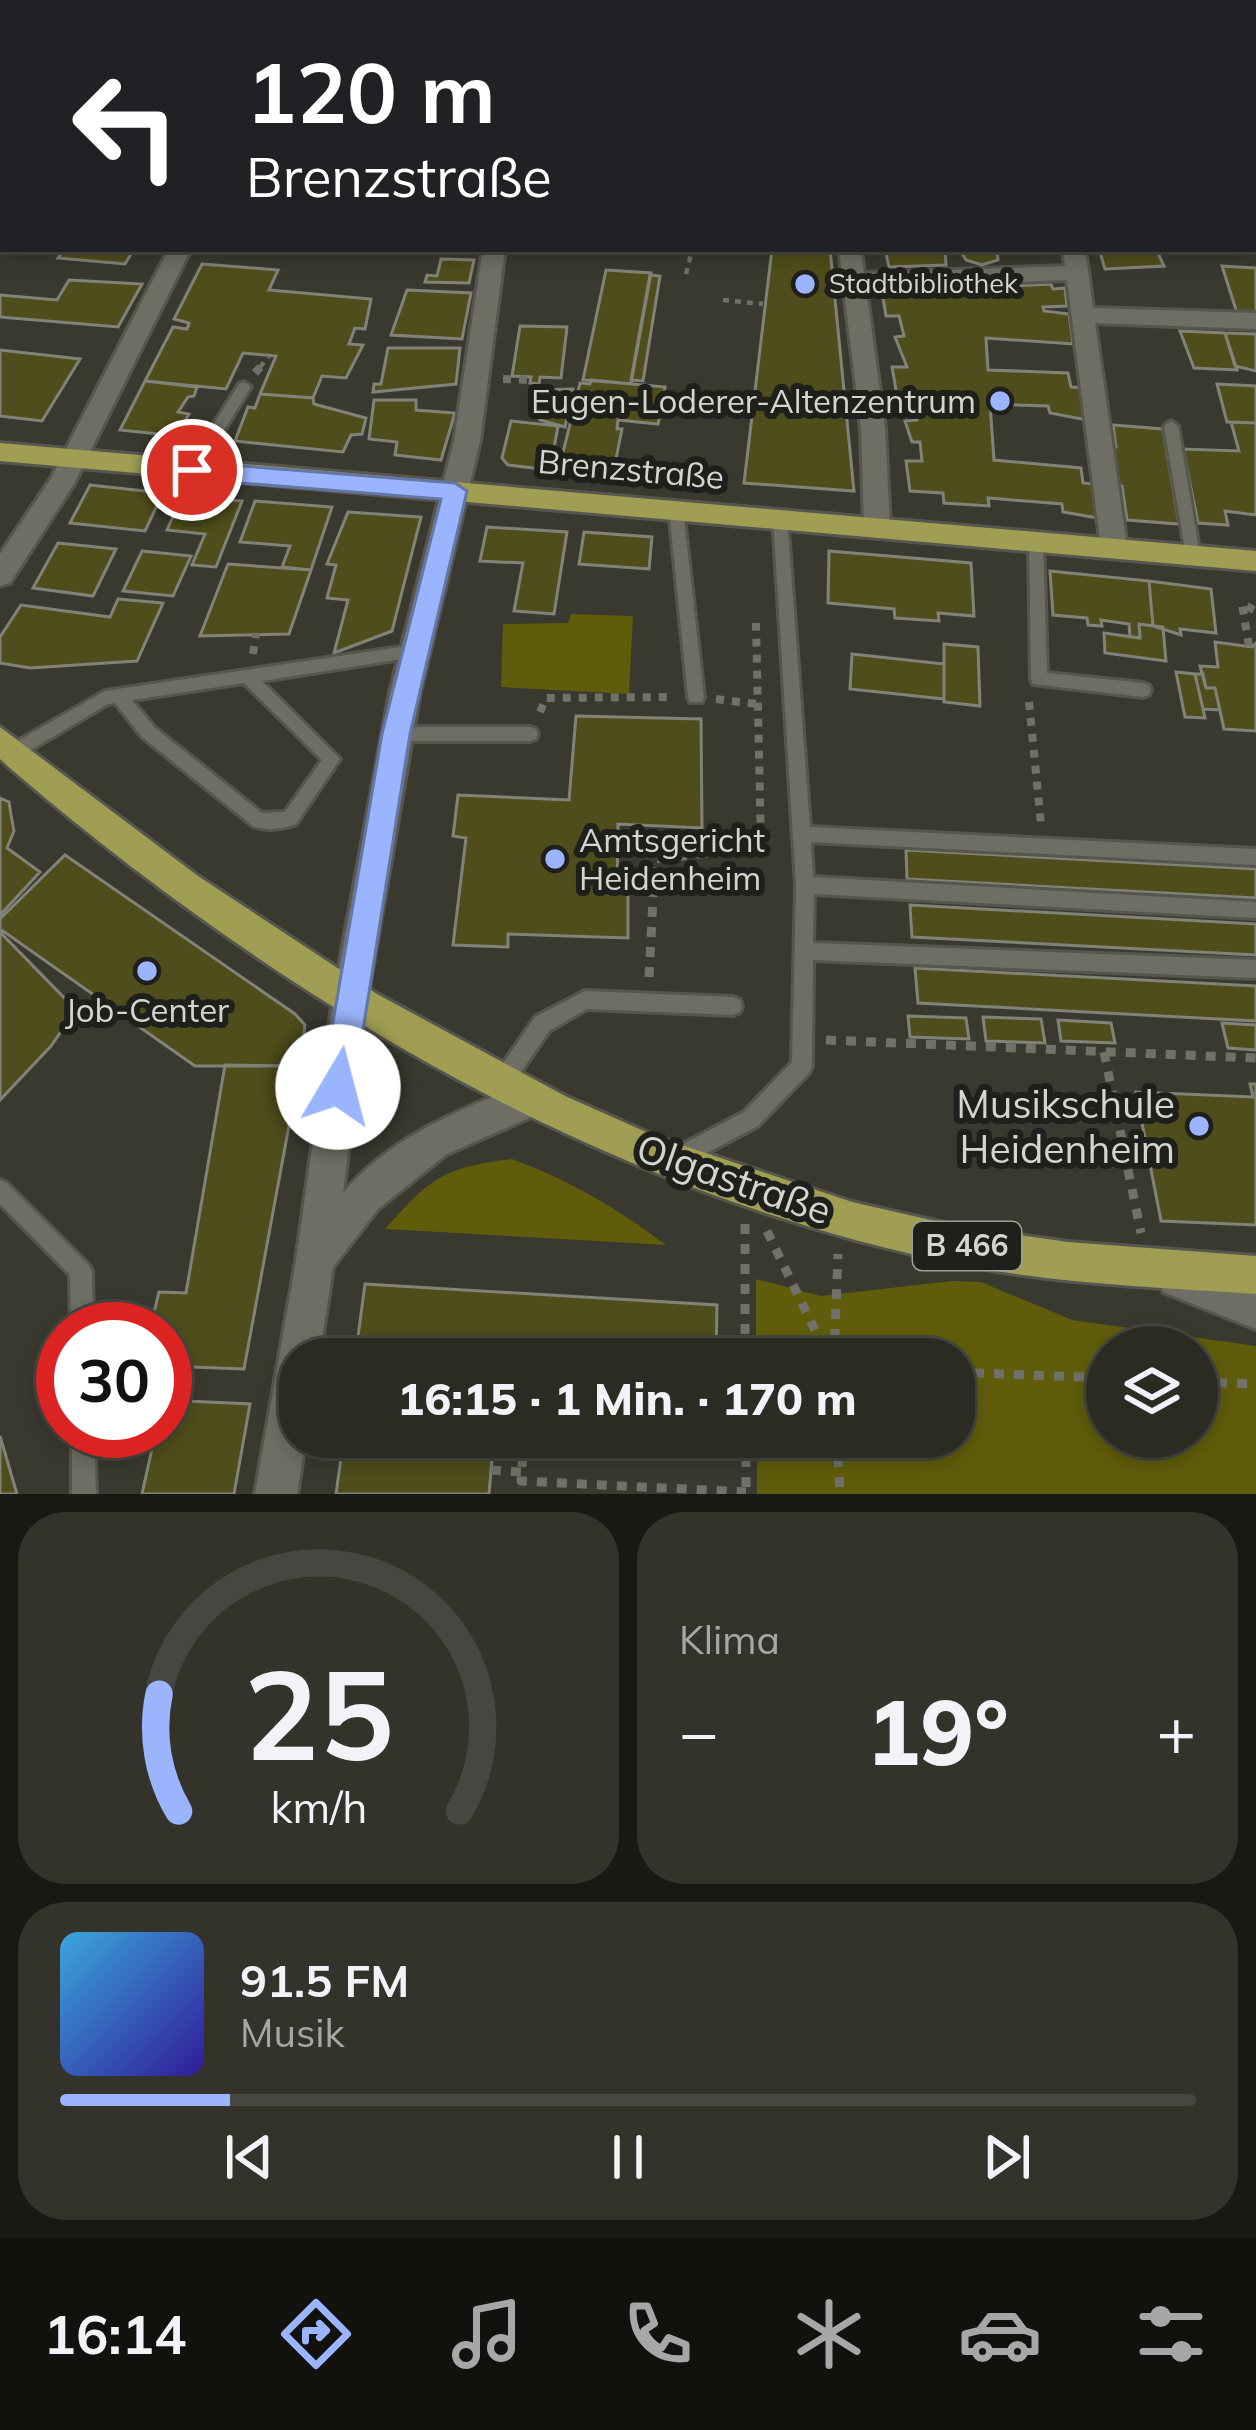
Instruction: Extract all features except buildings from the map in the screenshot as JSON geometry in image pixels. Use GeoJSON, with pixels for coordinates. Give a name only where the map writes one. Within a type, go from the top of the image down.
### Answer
{"type":"FeatureCollection","features":[{"type":"Feature","properties":{"kind":"main road","name":"Brenzstraße"},"geometry":{"type":"LineString","coordinates":[[0,452],[455,491],[660,502],[1256,561]]}},
{"type":"Feature","properties":{"kind":"main road","name":"B 466"},"geometry":{"type":"LineString","coordinates":[[6,746],[80,808],[350,999]]}},
{"type":"Feature","properties":{"kind":"main road","name":"Olgastraße"},"geometry":{"type":"LineString","coordinates":[[350,999],[516,1091],[674,1160],[839,1216],[972,1247],[1256,1275]]}},
{"type":"Feature","properties":{"kind":"street"},"geometry":{"type":"LineString","coordinates":[[0,576],[74,460],[179,252]]}},
{"type":"Feature","properties":{"kind":"street"},"geometry":{"type":"LineString","coordinates":[[276,1494],[315,1261],[350,999],[396,734],[472,412],[494,252]]}},
{"type":"Feature","properties":{"kind":"street"},"geometry":{"type":"LineString","coordinates":[[850,252],[873,429],[878,526]]}},
{"type":"Feature","properties":{"kind":"street"},"geometry":{"type":"LineString","coordinates":[[855,281],[1077,260],[1114,548]]}},
{"type":"Feature","properties":{"kind":"street"},"geometry":{"type":"LineString","coordinates":[[1086,316],[1256,321]]}},
{"type":"Feature","properties":{"kind":"street"},"geometry":{"type":"LineString","coordinates":[[315,1261],[354,1204],[401,1160],[516,1091]]}},
{"type":"Feature","properties":{"kind":"street","name":"Olgastraße"},"geometry":{"type":"LineString","coordinates":[[1149,1267],[1256,1309]]}},
{"type":"Feature","properties":{"kind":"lane"},"geometry":{"type":"LineString","coordinates":[[192,470],[244,387]]}},
{"type":"Feature","properties":{"kind":"lane"},"geometry":{"type":"LineString","coordinates":[[1171,426],[1193,555]]}},
{"type":"Feature","properties":{"kind":"lane"},"geometry":{"type":"LineString","coordinates":[[660,502],[696,697]]}},
{"type":"Feature","properties":{"kind":"lane"},"geometry":{"type":"LineString","coordinates":[[674,1160],[751,1120],[802,1066],[805,885],[780,517]]}},
{"type":"Feature","properties":{"kind":"lane"},"geometry":{"type":"LineString","coordinates":[[1036,540],[1039,679],[1143,690]]}},
{"type":"Feature","properties":{"kind":"lane"},"geometry":{"type":"LineString","coordinates":[[6,746],[105,698],[415,652]]}},
{"type":"Feature","properties":{"kind":"lane"},"geometry":{"type":"LineString","coordinates":[[120,697],[148,732],[260,821],[290,819],[332,759],[250,679]]}},
{"type":"Feature","properties":{"kind":"lane"},"geometry":{"type":"LineString","coordinates":[[396,734],[530,734]]}},
{"type":"Feature","properties":{"kind":"lane"},"geometry":{"type":"LineString","coordinates":[[800,834],[1256,857]]}},
{"type":"Feature","properties":{"kind":"lane"},"geometry":{"type":"LineString","coordinates":[[805,885],[1256,910]]}},
{"type":"Feature","properties":{"kind":"lane"},"geometry":{"type":"LineString","coordinates":[[807,951],[1256,969]]}},
{"type":"Feature","properties":{"kind":"lane"},"geometry":{"type":"LineString","coordinates":[[516,1091],[542,1024],[585,1000],[733,1006]]}},
{"type":"Feature","properties":{"kind":"lane"},"geometry":{"type":"LineString","coordinates":[[0,1190],[81,1271],[82,1302]]}},
{"type":"Feature","properties":{"kind":"lane"},"geometry":{"type":"LineString","coordinates":[[83,1458],[84,1494]]}},
{"type":"Feature","properties":{"kind":"path"},"geometry":{"type":"LineString","coordinates":[[686,274],[691,254]]}},
{"type":"Feature","properties":{"kind":"path"},"geometry":{"type":"LineString","coordinates":[[723,300],[763,304]]}},
{"type":"Feature","properties":{"kind":"path"},"geometry":{"type":"LineString","coordinates":[[1231,585],[1242,604],[1249,646]]}},
{"type":"Feature","properties":{"kind":"path"},"geometry":{"type":"LineString","coordinates":[[1242,604],[1256,611]]}},
{"type":"Feature","properties":{"kind":"path"},"geometry":{"type":"LineString","coordinates":[[647,1003],[655,859],[730,853],[761,843],[757,605]]}},
{"type":"Feature","properties":{"kind":"path"},"geometry":{"type":"LineString","coordinates":[[1039,679],[1027,677],[1043,844]]}},
{"type":"Feature","properties":{"kind":"path"},"geometry":{"type":"LineString","coordinates":[[530,734],[547,698],[636,696]]}},
{"type":"Feature","properties":{"kind":"path"},"geometry":{"type":"LineString","coordinates":[[805,1039],[1256,1058]]}},
{"type":"Feature","properties":{"kind":"path"},"geometry":{"type":"LineString","coordinates":[[1104,1052],[1149,1267]]}},
{"type":"Feature","properties":{"kind":"path"},"geometry":{"type":"LineString","coordinates":[[1123,1152],[1148,1156]]}},
{"type":"Feature","properties":{"kind":"path"},"geometry":{"type":"LineString","coordinates":[[745,1186],[746,1338]]}},
{"type":"Feature","properties":{"kind":"path"},"geometry":{"type":"LineString","coordinates":[[745,1186],[821,1338]]}},
{"type":"Feature","properties":{"kind":"path"},"geometry":{"type":"LineString","coordinates":[[832,1338],[839,1216]]}},
{"type":"Feature","properties":{"kind":"path"},"geometry":{"type":"LineString","coordinates":[[975,1373],[1086,1377]]}},
{"type":"Feature","properties":{"kind":"path"},"geometry":{"type":"LineString","coordinates":[[1218,1383],[1256,1384]]}},
{"type":"Feature","properties":{"kind":"path"},"geometry":{"type":"LineString","coordinates":[[523,1458],[521,1481],[746,1493],[746,1458]]}},
{"type":"Feature","properties":{"kind":"path"},"geometry":{"type":"LineString","coordinates":[[838,1458],[840,1494]]}},
{"type":"Feature","properties":{"kind":"path"},"geometry":{"type":"LineString","coordinates":[[491,1470],[522,1472]]}},
{"type":"Feature","properties":{"kind":"shaded area"},"geometry":{"type":"Polygon","coordinates":[[[571,614],[633,616],[629,694],[501,687],[503,624],[568,623],[571,614]]]}},
{"type":"Feature","properties":{"kind":"shaded area"},"geometry":{"type":"Polygon","coordinates":[[[512,1159],[592,1196],[666,1245],[385,1229],[440,1178],[469,1166],[512,1159]]]}},
{"type":"Feature","properties":{"kind":"shaded area"},"geometry":{"type":"Polygon","coordinates":[[[756,1279],[821,1296],[981,1282],[1072,1320],[1114,1326],[1086,1326],[1086,1458],[1218,1458],[1218,1341],[1256,1346],[1256,1494],[757,1494],[757,1458],[975,1458],[975,1338],[756,1338],[756,1279]]]}},
{"type":"Feature","properties":{"kind":"place","name":"Stadtbibliothek"},"geometry":{"type":"Point","coordinates":[805,284]}},
{"type":"Feature","properties":{"kind":"place","name":"Eugen-Loderer-Altenzentrum"},"geometry":{"type":"Point","coordinates":[1000,401]}},
{"type":"Feature","properties":{"kind":"place","name":"Amtsgericht Heidenheim"},"geometry":{"type":"Point","coordinates":[555,859]}},
{"type":"Feature","properties":{"kind":"place","name":"Job-Center"},"geometry":{"type":"Point","coordinates":[147,971]}},
{"type":"Feature","properties":{"kind":"place","name":"Musikschule Heidenheim"},"geometry":{"type":"Point","coordinates":[1199,1126]}},
{"type":"Feature","properties":{"kind":"route"},"geometry":{"type":"LineString","coordinates":[[192,470],[455,491],[396,734],[338,1087]]}}]}
